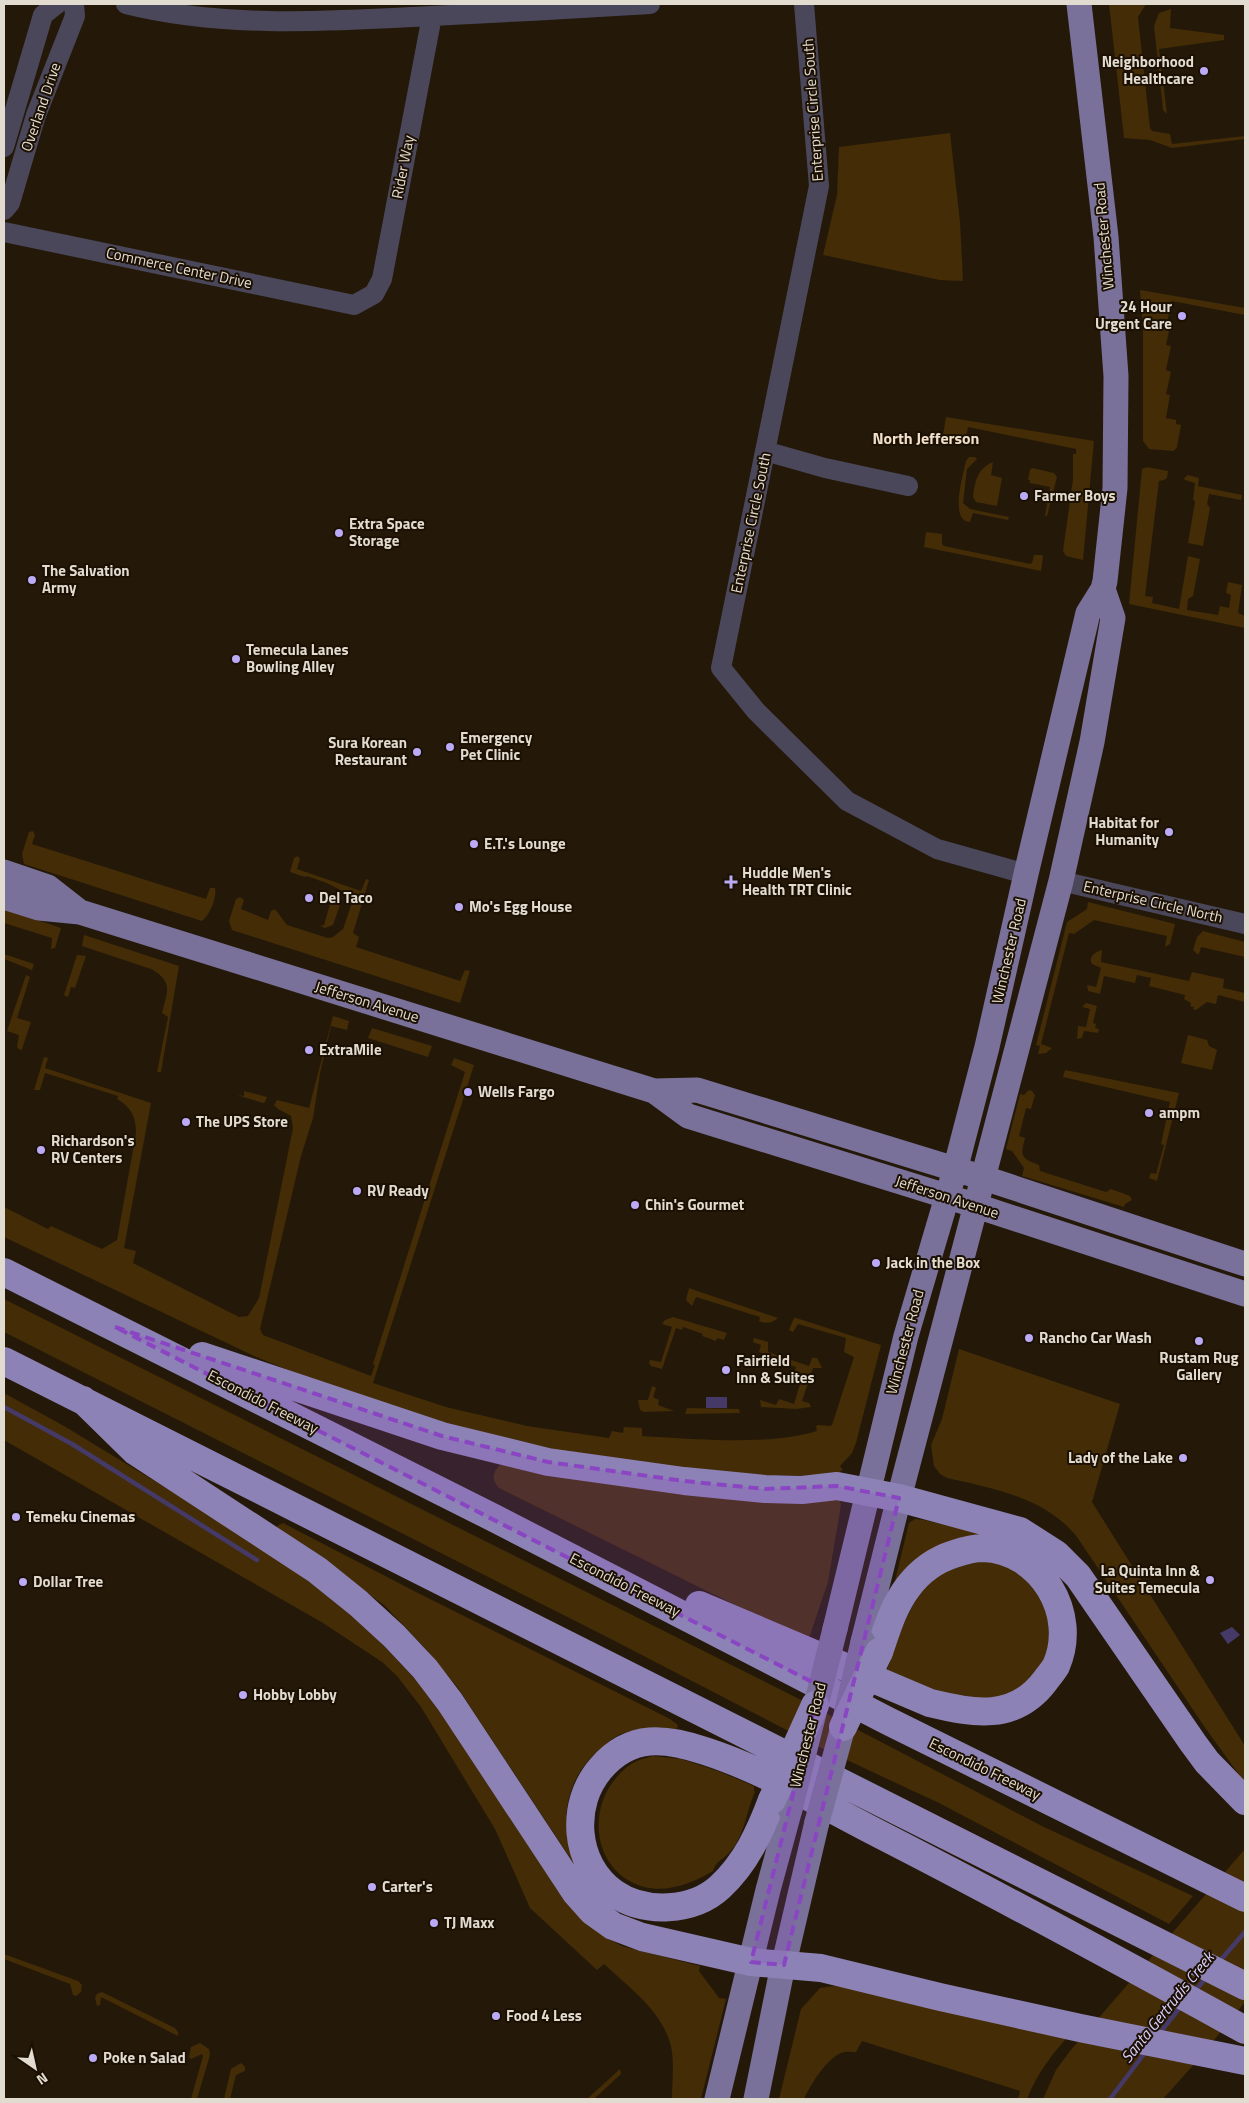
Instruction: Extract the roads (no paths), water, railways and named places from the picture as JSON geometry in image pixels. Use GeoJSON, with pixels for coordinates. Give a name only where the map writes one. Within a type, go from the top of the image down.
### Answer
{"type":"FeatureCollection","features":[{"type":"Feature","properties":{"kind":"highway","name":"Escondido Freeway"},"geometry":{"type":"LineString","coordinates":[[4,1272],[494,1518],[888,1721],[1245,1898]]}},
{"type":"Feature","properties":{"kind":"highway"},"geometry":{"type":"LineString","coordinates":[[115,1327],[442,1436],[548,1462],[720,1485],[802,1490],[838,1486],[899,1498],[1020,1531],[1056,1554],[1078,1576],[1203,1756],[1245,1801]]}},
{"type":"Feature","properties":{"kind":"highway"},"geometry":{"type":"LineString","coordinates":[[4,1361],[1245,1986]]}},
{"type":"Feature","properties":{"kind":"highway"},"geometry":{"type":"LineString","coordinates":[[83,1400],[135,1451],[317,1570],[358,1603],[394,1636],[425,1669],[450,1702],[576,1893],[592,1911],[613,1926],[642,1937],[750,1962],[821,1968],[1080,2028],[1245,2061]]}},
{"type":"Feature","properties":{"kind":"highway"},"geometry":{"type":"LineString","coordinates":[[494,1518],[930,1703],[964,1711],[989,1712],[1006,1709],[1024,1701],[1042,1685],[1056,1667],[1064,1626],[1060,1605],[1050,1587],[1022,1559],[1002,1551],[982,1548],[963,1552],[941,1558],[926,1568],[909,1585],[871,1647],[843,1727]]}},
{"type":"Feature","properties":{"kind":"highway"},"geometry":{"type":"LineString","coordinates":[[815,1705],[781,1804],[762,1826],[748,1854],[735,1872],[719,1889],[702,1899],[681,1906],[662,1908],[625,1900],[612,1892],[598,1878],[580,1842],[581,1808],[593,1777],[620,1750],[655,1739],[680,1743],[736,1761],[994,1892],[1242,2028]]}},
{"type":"Feature","properties":{"kind":"main road","name":"Winchester Road"},"geometry":{"type":"LineString","coordinates":[[871,1647],[899,1498],[1061,881],[1092,742],[1113,618],[1104,589],[1115,488],[1116,376],[1105,228],[1079,4]]}},
{"type":"Feature","properties":{"kind":"main road","name":"Winchester Road"},"geometry":{"type":"LineString","coordinates":[[815,1705],[906,1336],[955,1170],[987,1047],[1088,614],[1104,589]]}},
{"type":"Feature","properties":{"kind":"main road","name":"Jefferson Avenue"},"geometry":{"type":"LineString","coordinates":[[4,872],[48,886],[80,912]]}},
{"type":"Feature","properties":{"kind":"main road","name":"Jefferson Avenue"},"geometry":{"type":"LineString","coordinates":[[4,897],[39,908],[80,912],[654,1091],[697,1090],[984,1178],[1245,1264]]}},
{"type":"Feature","properties":{"kind":"main road","name":"Jefferson Avenue"},"geometry":{"type":"LineString","coordinates":[[654,1091],[688,1116],[946,1196],[1245,1294]]}},
{"type":"Feature","properties":{"kind":"main road"},"geometry":{"type":"LineString","coordinates":[[723,1127],[727,1118],[736,1114],[778,1128],[808,1125]]}},
{"type":"Feature","properties":{"kind":"main road","name":"Winchester Road"},"geometry":{"type":"LineString","coordinates":[[756,2099],[817,1822],[843,1727]]}},
{"type":"Feature","properties":{"kind":"main road","name":"Winchester Road"},"geometry":{"type":"LineString","coordinates":[[717,2099],[750,1962],[781,1804]]}},
{"type":"Feature","properties":{"kind":"street","name":"Overland Drive"},"geometry":{"type":"LineString","coordinates":[[4,146],[43,15],[57,4]]}},
{"type":"Feature","properties":{"kind":"street","name":"Overland Drive"},"geometry":{"type":"LineString","coordinates":[[4,210],[10,203],[36,116],[75,16],[74,4]]}},
{"type":"Feature","properties":{"kind":"street"},"geometry":{"type":"LineString","coordinates":[[126,4],[161,12],[227,18],[309,22],[650,4]]}},
{"type":"Feature","properties":{"kind":"street","name":"Enterprise Circle South"},"geometry":{"type":"LineString","coordinates":[[804,4],[819,186],[720,668],[756,711],[847,801],[938,849],[1026,874]]}},
{"type":"Feature","properties":{"kind":"street","name":"Rider Way"},"geometry":{"type":"LineString","coordinates":[[354,305],[374,294],[382,279],[432,16]]}},
{"type":"Feature","properties":{"kind":"street","name":"Commerce Center Drive"},"geometry":{"type":"LineString","coordinates":[[4,232],[354,305]]}},
{"type":"Feature","properties":{"kind":"street"},"geometry":{"type":"LineString","coordinates":[[765,451],[825,468],[908,486]]}},
{"type":"Feature","properties":{"kind":"street","name":"Enterprise Circle North"},"geometry":{"type":"LineString","coordinates":[[1061,881],[1245,924]]}},
{"type":"Feature","properties":{"kind":"waterway"},"geometry":{"type":"LineString","coordinates":[[4,1407],[72,1444],[257,1560]]}},
{"type":"Feature","properties":{"kind":"waterway","name":"Santa Gertrudis Creek"},"geometry":{"type":"LineString","coordinates":[[1218,1963],[1245,1932]]}},
{"type":"Feature","properties":{"kind":"waterway","name":"Santa Gertrudis Creek"},"geometry":{"type":"LineString","coordinates":[[1194,1992],[1207,1977]]}},
{"type":"Feature","properties":{"kind":"waterway","name":"Santa Gertrudis Creek"},"geometry":{"type":"LineString","coordinates":[[1159,2034],[1182,2005]]}},
{"type":"Feature","properties":{"kind":"waterway","name":"Santa Gertrudis Creek"},"geometry":{"type":"LineString","coordinates":[[1110,2099],[1147,2050]]}},
{"type":"Feature","properties":{"kind":"place","name":"Neighborhood Healthcare"},"geometry":{"type":"Point","coordinates":[1204,71]}},
{"type":"Feature","properties":{"kind":"place","name":"24 Hour Urgent Care"},"geometry":{"type":"Point","coordinates":[1182,316]}},
{"type":"Feature","properties":{"kind":"place","name":"Farmer Boys"},"geometry":{"type":"Point","coordinates":[1024,496]}},
{"type":"Feature","properties":{"kind":"place","name":"Extra Space Storage"},"geometry":{"type":"Point","coordinates":[339,533]}},
{"type":"Feature","properties":{"kind":"place","name":"The Salvation Army"},"geometry":{"type":"Point","coordinates":[32,580]}},
{"type":"Feature","properties":{"kind":"place","name":"Temecula Lanes Bowling Alley"},"geometry":{"type":"Point","coordinates":[236,659]}},
{"type":"Feature","properties":{"kind":"place","name":"Emergency Pet Clinic"},"geometry":{"type":"Point","coordinates":[450,747]}},
{"type":"Feature","properties":{"kind":"place","name":"Sura Korean Restaurant"},"geometry":{"type":"Point","coordinates":[417,752]}},
{"type":"Feature","properties":{"kind":"place","name":"Habitat for Humanity"},"geometry":{"type":"Point","coordinates":[1169,832]}},
{"type":"Feature","properties":{"kind":"place","name":"E.T.'s Lounge"},"geometry":{"type":"Point","coordinates":[474,844]}},
{"type":"Feature","properties":{"kind":"place","name":"Huddle Men's Health TRT Clinic"},"geometry":{"type":"Point","coordinates":[731,882]}},
{"type":"Feature","properties":{"kind":"place","name":"Del Taco"},"geometry":{"type":"Point","coordinates":[309,898]}},
{"type":"Feature","properties":{"kind":"place","name":"Mo's Egg House"},"geometry":{"type":"Point","coordinates":[459,907]}},
{"type":"Feature","properties":{"kind":"place","name":"ExtraMile"},"geometry":{"type":"Point","coordinates":[309,1050]}},
{"type":"Feature","properties":{"kind":"place","name":"Wells Fargo"},"geometry":{"type":"Point","coordinates":[468,1092]}},
{"type":"Feature","properties":{"kind":"place","name":"ampm"},"geometry":{"type":"Point","coordinates":[1149,1113]}},
{"type":"Feature","properties":{"kind":"place","name":"The UPS Store"},"geometry":{"type":"Point","coordinates":[186,1122]}},
{"type":"Feature","properties":{"kind":"place","name":"Richardson's RV Centers"},"geometry":{"type":"Point","coordinates":[41,1150]}},
{"type":"Feature","properties":{"kind":"place","name":"RV Ready"},"geometry":{"type":"Point","coordinates":[357,1191]}},
{"type":"Feature","properties":{"kind":"place","name":"Chin's Gourmet"},"geometry":{"type":"Point","coordinates":[635,1205]}},
{"type":"Feature","properties":{"kind":"place","name":"Jack in the Box"},"geometry":{"type":"Point","coordinates":[876,1263]}},
{"type":"Feature","properties":{"kind":"place","name":"Rancho Car Wash"},"geometry":{"type":"Point","coordinates":[1029,1338]}},
{"type":"Feature","properties":{"kind":"place","name":"Rustam Rug Gallery"},"geometry":{"type":"Point","coordinates":[1199,1341]}},
{"type":"Feature","properties":{"kind":"place","name":"Fairfield Inn & Suites"},"geometry":{"type":"Point","coordinates":[726,1370]}},
{"type":"Feature","properties":{"kind":"place","name":"Lady of the Lake"},"geometry":{"type":"Point","coordinates":[1183,1458]}},
{"type":"Feature","properties":{"kind":"place","name":"Temeku Cinemas"},"geometry":{"type":"Point","coordinates":[16,1517]}},
{"type":"Feature","properties":{"kind":"place","name":"La Quinta Inn & Suites Temecula"},"geometry":{"type":"Point","coordinates":[1210,1580]}},
{"type":"Feature","properties":{"kind":"place","name":"Dollar Tree"},"geometry":{"type":"Point","coordinates":[23,1582]}},
{"type":"Feature","properties":{"kind":"place","name":"Hobby Lobby"},"geometry":{"type":"Point","coordinates":[243,1695]}},
{"type":"Feature","properties":{"kind":"place","name":"Carter's"},"geometry":{"type":"Point","coordinates":[372,1887]}},
{"type":"Feature","properties":{"kind":"place","name":"TJ Maxx"},"geometry":{"type":"Point","coordinates":[434,1923]}},
{"type":"Feature","properties":{"kind":"place","name":"Food 4 Less"},"geometry":{"type":"Point","coordinates":[496,2016]}},
{"type":"Feature","properties":{"kind":"place","name":"Poke n Salad"},"geometry":{"type":"Point","coordinates":[93,2058]}},
{"type":"Feature","properties":{"kind":"district","name":"North Jefferson"},"geometry":{"type":"Point","coordinates":[926,438]}}]}
